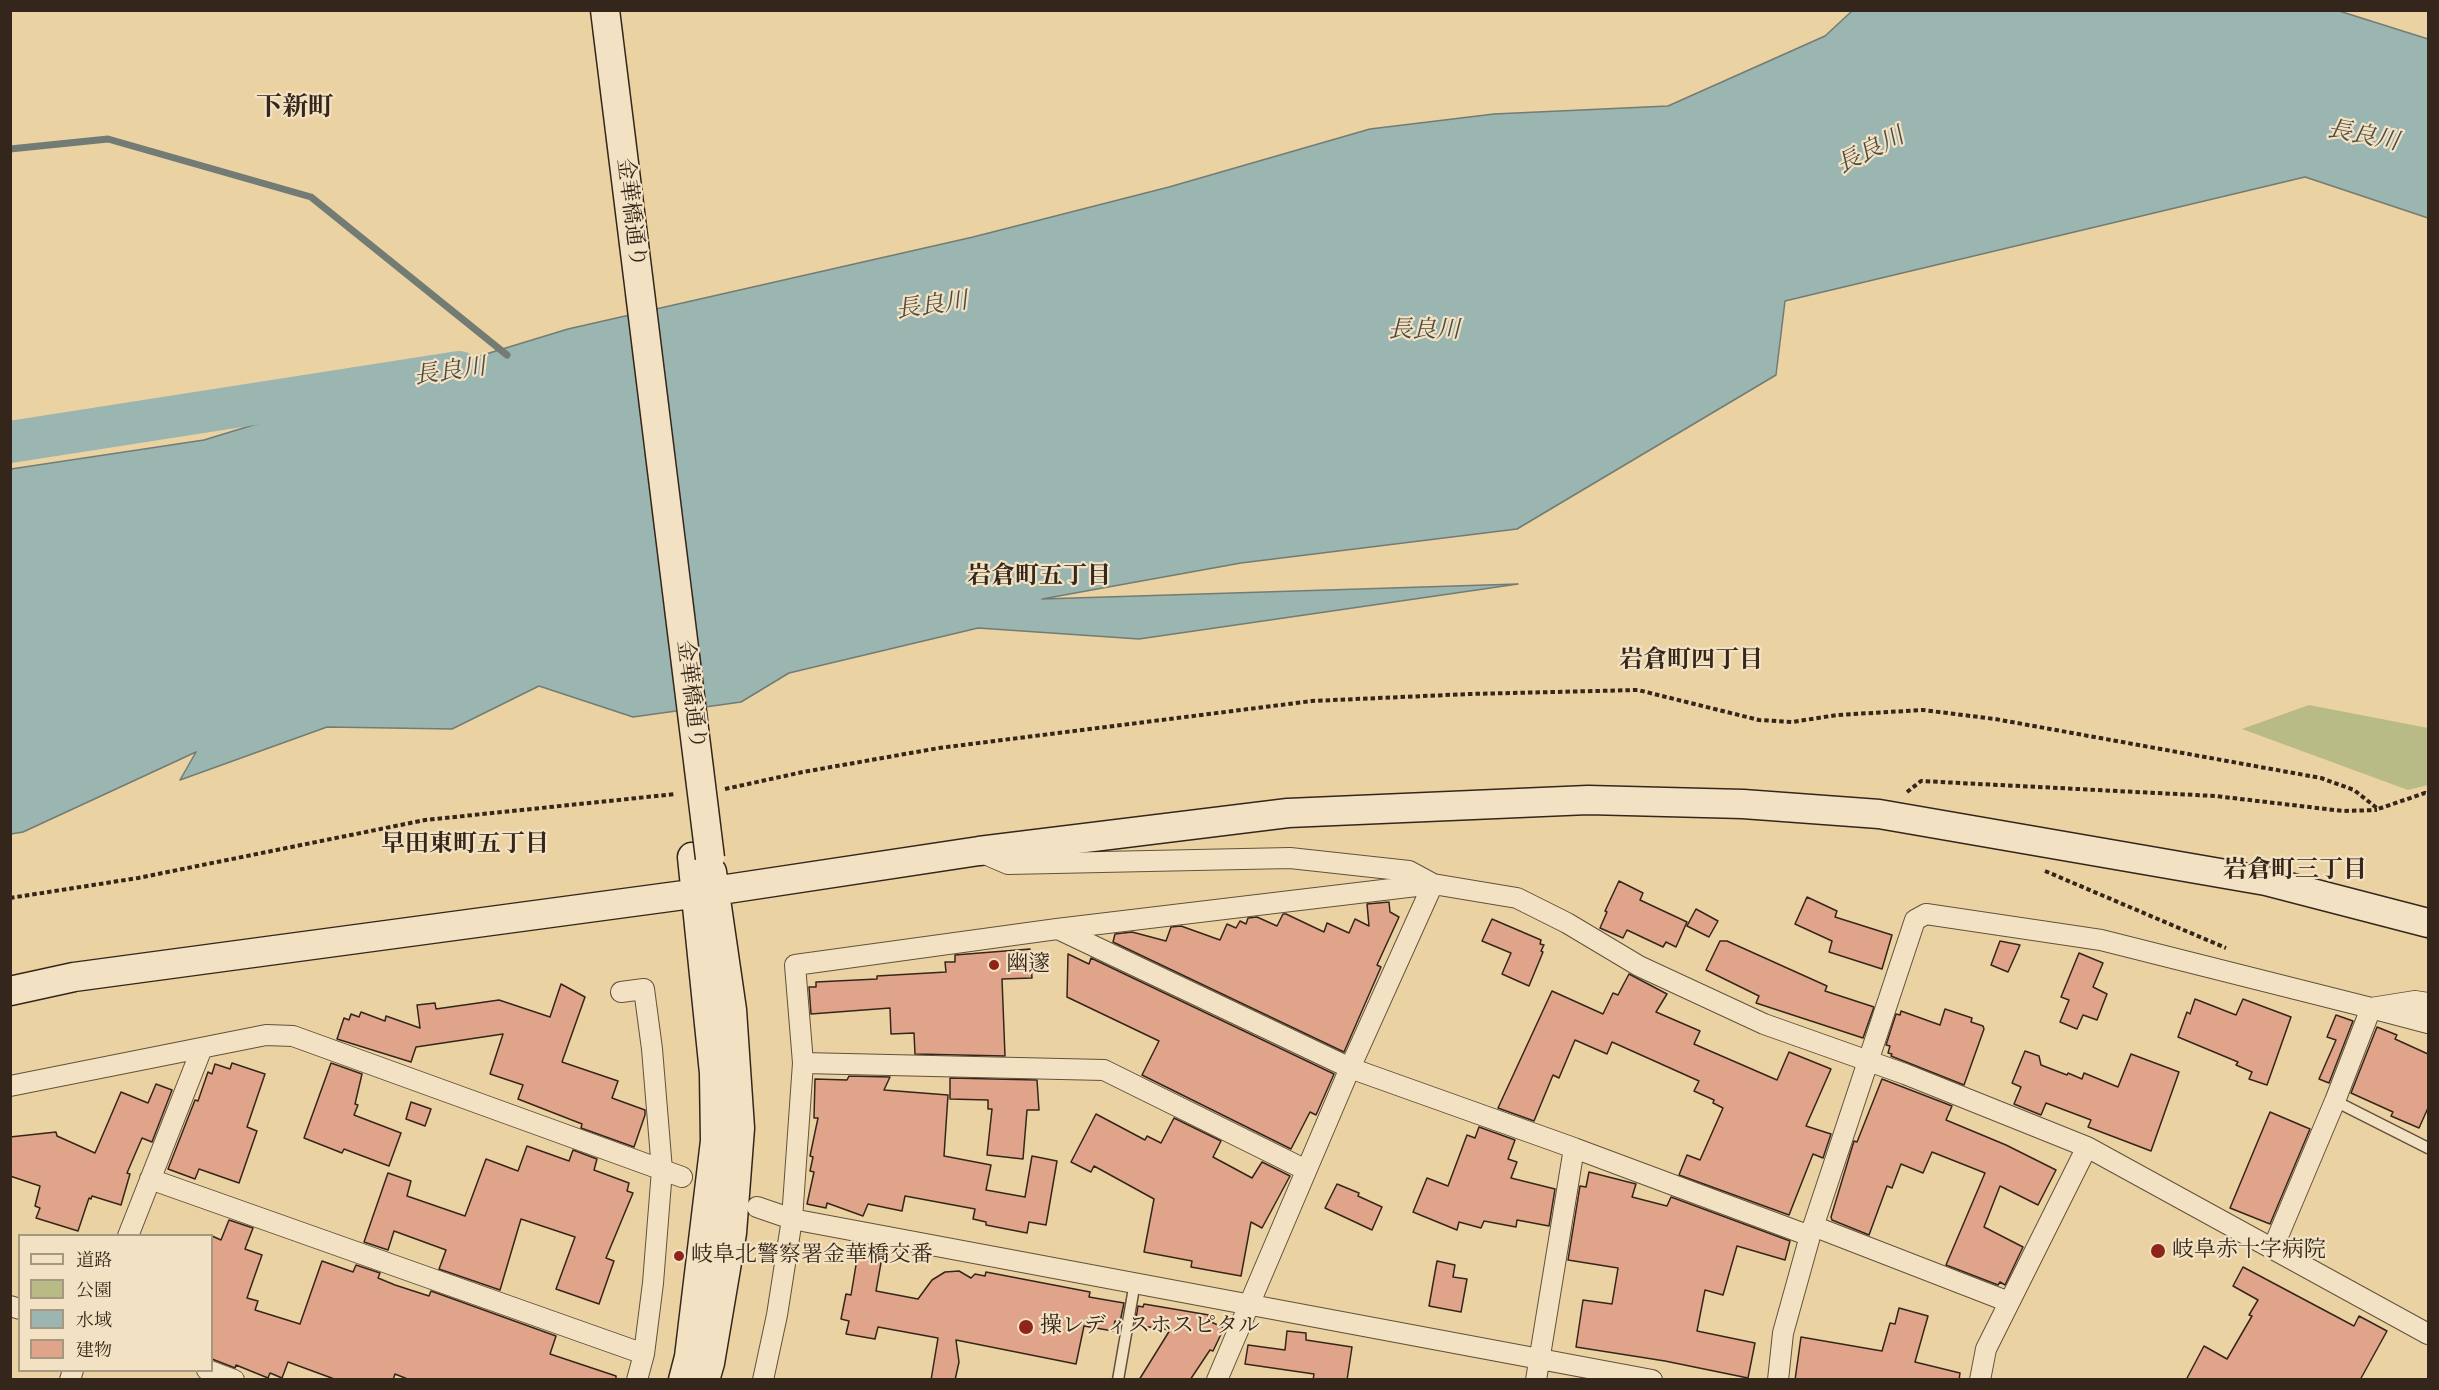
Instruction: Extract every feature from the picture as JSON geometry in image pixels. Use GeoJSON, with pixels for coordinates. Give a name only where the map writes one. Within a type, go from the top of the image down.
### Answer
{"type":"FeatureCollection","features":[{"type":"Feature","properties":{"kind":"street","name":"金華橋通り"},"geometry":{"type":"LineString","coordinates":[[588,10],[701,857]]}},
{"type":"Feature","properties":{"kind":"street","name":"金華橋通り"},"geometry":{"type":"LineString","coordinates":[[606,10],[704,892],[714,1073],[715,1141],[689,1358],[683,1380]]}},
{"type":"Feature","properties":{"kind":"street"},"geometry":{"type":"LineString","coordinates":[[10,991],[74,977],[704,892],[979,851],[1288,813],[1576,800],[1743,804],[1879,814],[2266,881],[2428,923]]}},
{"type":"Feature","properties":{"kind":"street"},"geometry":{"type":"LineString","coordinates":[[979,851],[1008,864],[1290,858],[1409,872],[1433,884]]}},
{"type":"Feature","properties":{"kind":"street"},"geometry":{"type":"LineString","coordinates":[[1217,1380],[1350,1068],[1433,884]]}},
{"type":"Feature","properties":{"kind":"street"},"geometry":{"type":"LineString","coordinates":[[763,1380],[777,1315],[792,1219],[803,1063],[795,965],[1057,928],[1433,884],[1517,898],[1567,923],[1639,966],[1764,1024],[2087,1146],[2428,1334]]}},
{"type":"Feature","properties":{"kind":"street","name":"金華橋通り"},"geometry":{"type":"LineString","coordinates":[[704,892],[732,1010],[740,1128],[732,1233],[710,1363],[705,1380]]}},
{"type":"Feature","properties":{"kind":"street"},"geometry":{"type":"LineString","coordinates":[[1778,1380],[1783,1334],[1812,1231],[1915,920],[1926,914],[2101,940],[2428,1023]]}},
{"type":"Feature","properties":{"kind":"street"},"geometry":{"type":"LineString","coordinates":[[1057,928],[1350,1068],[2009,1302]]}},
{"type":"Feature","properties":{"kind":"street"},"geometry":{"type":"LineString","coordinates":[[621,992],[644,989],[652,1049],[662,1170],[653,1283],[644,1354],[637,1380]]}},
{"type":"Feature","properties":{"kind":"street"},"geometry":{"type":"LineString","coordinates":[[2371,1008],[2415,1001],[2428,1003]]}},
{"type":"Feature","properties":{"kind":"street"},"geometry":{"type":"LineString","coordinates":[[2273,1248],[2335,1101],[2371,1008]]}},
{"type":"Feature","properties":{"kind":"street"},"geometry":{"type":"LineString","coordinates":[[10,1086],[266,1035],[293,1036],[682,1177]]}},
{"type":"Feature","properties":{"kind":"street"},"geometry":{"type":"LineString","coordinates":[[129,1234],[202,1048]]}},
{"type":"Feature","properties":{"kind":"street"},"geometry":{"type":"LineString","coordinates":[[803,1063],[1104,1070],[1306,1170]]}},
{"type":"Feature","properties":{"kind":"street"},"geometry":{"type":"LineString","coordinates":[[1980,1380],[1986,1349],[2087,1146]]}},
{"type":"Feature","properties":{"kind":"street"},"geometry":{"type":"LineString","coordinates":[[1536,1380],[1574,1148]]}},
{"type":"Feature","properties":{"kind":"street"},"geometry":{"type":"LineString","coordinates":[[150,1179],[644,1354]]}},
{"type":"Feature","properties":{"kind":"street"},"geometry":{"type":"LineString","coordinates":[[757,1207],[792,1219],[1652,1380]]}},
{"type":"Feature","properties":{"kind":"street"},"geometry":{"type":"LineString","coordinates":[[210,1372],[234,1380]]}},
{"type":"Feature","properties":{"kind":"lane"},"geometry":{"type":"LineString","coordinates":[[2335,1101],[2428,1148]]}},
{"type":"Feature","properties":{"kind":"lane"},"geometry":{"type":"LineString","coordinates":[[1118,1380],[1135,1282]]}},
{"type":"Feature","properties":{"kind":"path"},"geometry":{"type":"LineString","coordinates":[[715,790],[939,748],[1301,703],[1469,694],[1638,690],[1759,720],[1792,722],[1837,715],[1923,710],[1995,719],[2321,778],[2354,790],[2378,810]]}},
{"type":"Feature","properties":{"kind":"path"},"geometry":{"type":"LineString","coordinates":[[1879,814],[1921,781],[2215,796],[2343,811],[2378,810],[2425,793],[2428,794]]}},
{"type":"Feature","properties":{"kind":"path"},"geometry":{"type":"LineString","coordinates":[[10,898],[138,878],[425,820],[680,794]]}},
{"type":"Feature","properties":{"kind":"path"},"geometry":{"type":"LineString","coordinates":[[2040,870],[2091,889],[2233,950]]}},
{"type":"Feature","properties":{"kind":"green space"},"geometry":{"type":"Polygon","coordinates":[[[2309,705],[2428,728],[2428,785],[2408,790],[2242,729],[2309,705]]]}},
{"type":"Feature","properties":{"kind":"water","name":"長良川"},"geometry":{"type":"Polygon","coordinates":[[[2336,10],[2428,39],[2428,218],[2305,177],[1785,301],[1776,375],[1517,529],[1241,563],[1042,599],[1518,584],[1139,639],[978,628],[789,673],[741,702],[633,717],[539,686],[452,729],[327,727],[180,780],[196,752],[23,832],[11,834],[11,469],[204,440],[568,329],[973,237],[1169,187],[1370,129],[1494,114],[1668,106],[1825,36],[1852,11],[2336,10]]]}},
{"type":"Feature","properties":{"kind":"building"},"geometry":{"type":"Polygon","coordinates":[[[1619,881],[1643,893],[1640,900],[1687,922],[1676,947],[1666,942],[1663,947],[1627,930],[1623,938],[1600,928],[1619,881]]]}},
{"type":"Feature","properties":{"kind":"building"},"geometry":{"type":"Polygon","coordinates":[[[1807,897],[1837,911],[1835,917],[1892,935],[1882,969],[1829,952],[1832,941],[1795,924],[1807,897]]]}},
{"type":"Feature","properties":{"kind":"building"},"geometry":{"type":"Polygon","coordinates":[[[1389,902],[1390,912],[1399,917],[1377,965],[1381,967],[1344,1052],[1113,942],[1115,934],[1132,932],[1166,941],[1171,927],[1181,926],[1220,940],[1227,924],[1236,928],[1240,921],[1246,924],[1248,918],[1257,917],[1277,926],[1283,914],[1324,932],[1327,923],[1349,933],[1355,919],[1369,926],[1367,904],[1389,902]]]}},
{"type":"Feature","properties":{"kind":"building"},"geometry":{"type":"Polygon","coordinates":[[[1696,909],[1718,921],[1709,937],[1687,926],[1696,909]]]}},
{"type":"Feature","properties":{"kind":"building"},"geometry":{"type":"Polygon","coordinates":[[[1492,919],[1541,940],[1540,944],[1544,945],[1529,986],[1502,974],[1511,953],[1482,941],[1492,919]]]}},
{"type":"Feature","properties":{"kind":"building"},"geometry":{"type":"Polygon","coordinates":[[[1720,941],[1727,941],[1827,986],[1825,991],[1874,1007],[1863,1038],[1756,1003],[1759,996],[1706,970],[1720,941]]]}},
{"type":"Feature","properties":{"kind":"building"},"geometry":{"type":"Polygon","coordinates":[[[2000,941],[2020,945],[2008,972],[1991,965],[2000,941]]]}},
{"type":"Feature","properties":{"kind":"building"},"geometry":{"type":"Polygon","coordinates":[[[1030,949],[1032,978],[1002,979],[1005,1056],[915,1054],[914,1033],[891,1034],[890,1008],[811,1014],[809,987],[816,987],[816,982],[946,972],[945,962],[955,962],[955,955],[1030,949]]]}},
{"type":"Feature","properties":{"kind":"building"},"geometry":{"type":"Polygon","coordinates":[[[2079,953],[2103,963],[2093,987],[2107,994],[2097,1020],[2083,1015],[2077,1029],[2060,1022],[2069,1000],[2061,997],[2079,953]]]}},
{"type":"Feature","properties":{"kind":"building"},"geometry":{"type":"Polygon","coordinates":[[[1068,954],[1089,964],[1091,958],[1334,1074],[1316,1115],[1310,1112],[1291,1149],[1142,1075],[1159,1041],[1067,997],[1068,954]]]}},
{"type":"Feature","properties":{"kind":"building"},"geometry":{"type":"Polygon","coordinates":[[[1629,974],[1667,994],[1656,1012],[1700,1031],[1694,1044],[1777,1080],[1789,1052],[1831,1069],[1806,1126],[1831,1134],[1823,1158],[1813,1154],[1789,1215],[1679,1175],[1687,1155],[1700,1160],[1723,1108],[1713,1103],[1714,1100],[1694,1091],[1699,1081],[1612,1042],[1607,1054],[1575,1040],[1559,1078],[1553,1075],[1534,1121],[1498,1108],[1552,991],[1603,1014],[1613,993],[1618,995],[1629,974]]]}},
{"type":"Feature","properties":{"kind":"building"},"geometry":{"type":"Polygon","coordinates":[[[561,984],[585,997],[562,1062],[618,1081],[612,1098],[645,1110],[634,1147],[581,1128],[582,1124],[518,1099],[523,1085],[490,1074],[503,1034],[416,1047],[411,1062],[337,1039],[344,1018],[349,1020],[351,1014],[359,1017],[361,1012],[385,1021],[386,1016],[420,1028],[417,1005],[435,1003],[436,1009],[499,1000],[550,1017],[561,984]]]}},
{"type":"Feature","properties":{"kind":"building"},"geometry":{"type":"Polygon","coordinates":[[[2195,999],[2236,1015],[2243,999],[2291,1017],[2267,1085],[2249,1079],[2252,1072],[2236,1065],[2238,1062],[2178,1037],[2187,1012],[2190,1014],[2195,999]]]}},
{"type":"Feature","properties":{"kind":"building"},"geometry":{"type":"Polygon","coordinates":[[[1945,1009],[1972,1018],[1971,1022],[1983,1026],[1984,1029],[1964,1085],[1891,1056],[1892,1054],[1888,1053],[1890,1046],[1886,1045],[1896,1014],[1900,1015],[1901,1011],[1940,1025],[1945,1009]]]}},
{"type":"Feature","properties":{"kind":"building"},"geometry":{"type":"Polygon","coordinates":[[[2336,1015],[2353,1021],[2329,1083],[2319,1079],[2336,1040],[2327,1037],[2336,1015]]]}},
{"type":"Feature","properties":{"kind":"building"},"geometry":{"type":"Polygon","coordinates":[[[2377,1027],[2397,1035],[2395,1039],[2428,1054],[2428,1108],[2419,1128],[2391,1116],[2393,1112],[2351,1093],[2377,1027]]]}},
{"type":"Feature","properties":{"kind":"building"},"geometry":{"type":"Polygon","coordinates":[[[2025,1051],[2039,1056],[2041,1065],[2082,1079],[2084,1073],[2118,1087],[2131,1054],[2179,1072],[2151,1151],[2088,1127],[2091,1120],[2046,1103],[2041,1115],[2014,1104],[2021,1087],[2012,1083],[2025,1051]]]}},
{"type":"Feature","properties":{"kind":"building"},"geometry":{"type":"Polygon","coordinates":[[[232,1063],[265,1074],[247,1127],[257,1131],[239,1183],[199,1169],[195,1179],[168,1169],[195,1100],[198,1101],[208,1072],[212,1074],[215,1064],[230,1069],[232,1063]]]}},
{"type":"Feature","properties":{"kind":"building"},"geometry":{"type":"Polygon","coordinates":[[[331,1063],[362,1074],[355,1104],[358,1105],[354,1115],[401,1133],[389,1166],[344,1149],[342,1153],[304,1138],[331,1063]]]}},
{"type":"Feature","properties":{"kind":"building"},"geometry":{"type":"Polygon","coordinates":[[[849,1076],[890,1077],[884,1090],[948,1095],[944,1156],[991,1165],[986,1190],[1025,1197],[1032,1156],[1057,1161],[1046,1225],[1029,1222],[1027,1233],[986,1225],[986,1222],[973,1219],[975,1209],[905,1196],[902,1211],[868,1204],[863,1216],[827,1203],[826,1208],[807,1204],[814,1172],[810,1171],[813,1157],[810,1156],[818,1118],[814,1118],[815,1079],[847,1080],[849,1076]]]}},
{"type":"Feature","properties":{"kind":"building"},"geometry":{"type":"Polygon","coordinates":[[[950,1078],[1037,1080],[1039,1110],[1027,1110],[1023,1159],[987,1155],[992,1109],[988,1109],[988,1100],[950,1099],[950,1078]]]}},
{"type":"Feature","properties":{"kind":"building"},"geometry":{"type":"Polygon","coordinates":[[[1882,1079],[1952,1106],[1946,1120],[2006,1145],[2056,1170],[2038,1205],[2000,1186],[1984,1227],[2023,1247],[2005,1285],[2000,1282],[1998,1285],[1946,1265],[1985,1173],[1932,1152],[1923,1173],[1901,1164],[1892,1188],[1887,1186],[1869,1235],[1832,1220],[1854,1141],[1857,1142],[1882,1079]]]}},
{"type":"Feature","properties":{"kind":"building"},"geometry":{"type":"Polygon","coordinates":[[[156,1084],[172,1090],[152,1142],[142,1138],[127,1173],[130,1174],[121,1205],[92,1196],[91,1199],[89,1198],[78,1231],[36,1218],[40,1208],[35,1206],[40,1186],[10,1176],[10,1137],[56,1132],[57,1136],[95,1153],[121,1092],[148,1103],[156,1084]]]}},
{"type":"Feature","properties":{"kind":"building"},"geometry":{"type":"Polygon","coordinates":[[[411,1102],[431,1109],[425,1126],[406,1119],[411,1102]]]}},
{"type":"Feature","properties":{"kind":"building"},"geometry":{"type":"Polygon","coordinates":[[[2270,1112],[2310,1129],[2270,1224],[2230,1208],[2270,1112]]]}},
{"type":"Feature","properties":{"kind":"building"},"geometry":{"type":"Polygon","coordinates":[[[1096,1114],[1145,1140],[1147,1136],[1161,1143],[1174,1118],[1221,1141],[1213,1157],[1252,1178],[1262,1162],[1290,1176],[1262,1228],[1251,1222],[1241,1276],[1191,1267],[1192,1261],[1144,1252],[1154,1199],[1094,1166],[1091,1172],[1071,1162],[1096,1114]]]}},
{"type":"Feature","properties":{"kind":"building"},"geometry":{"type":"Polygon","coordinates":[[[1479,1127],[1515,1140],[1508,1159],[1517,1162],[1511,1178],[1555,1189],[1549,1226],[1517,1220],[1516,1227],[1484,1221],[1481,1228],[1459,1222],[1457,1230],[1413,1212],[1427,1178],[1448,1186],[1467,1135],[1475,1138],[1479,1127]]]}},
{"type":"Feature","properties":{"kind":"building"},"geometry":{"type":"Polygon","coordinates":[[[527,1146],[569,1161],[573,1150],[597,1159],[594,1170],[629,1183],[627,1191],[633,1193],[606,1258],[614,1261],[599,1304],[556,1289],[575,1237],[521,1219],[500,1290],[439,1269],[446,1250],[394,1231],[388,1250],[364,1242],[388,1173],[411,1181],[407,1196],[465,1216],[486,1159],[518,1171],[527,1146]]]}},
{"type":"Feature","properties":{"kind":"building"},"geometry":{"type":"Polygon","coordinates":[[[1589,1172],[1636,1184],[1632,1197],[1667,1206],[1671,1197],[1790,1241],[1785,1260],[1737,1246],[1723,1295],[1705,1290],[1697,1331],[1755,1343],[1748,1378],[1665,1361],[1576,1347],[1583,1300],[1612,1304],[1618,1268],[1568,1260],[1580,1186],[1586,1187],[1589,1172]]]}},
{"type":"Feature","properties":{"kind":"building"},"geometry":{"type":"Polygon","coordinates":[[[1337,1184],[1359,1193],[1358,1196],[1382,1207],[1372,1230],[1325,1208],[1337,1184]]]}},
{"type":"Feature","properties":{"kind":"building"},"geometry":{"type":"Polygon","coordinates":[[[229,1220],[253,1228],[245,1249],[262,1255],[247,1298],[258,1301],[255,1310],[300,1324],[322,1261],[353,1272],[356,1265],[380,1273],[378,1278],[395,1285],[429,1296],[431,1291],[556,1336],[550,1354],[616,1376],[616,1380],[410,1380],[395,1374],[393,1380],[337,1380],[288,1362],[282,1378],[270,1373],[268,1378],[236,1365],[235,1368],[213,1359],[213,1236],[221,1240],[229,1220]]]}},
{"type":"Feature","properties":{"kind":"building"},"geometry":{"type":"Polygon","coordinates":[[[858,1253],[882,1257],[876,1291],[918,1299],[932,1280],[945,1272],[959,1271],[971,1278],[975,1274],[985,1276],[986,1272],[1090,1292],[1089,1297],[1124,1303],[1120,1322],[1115,1321],[1113,1331],[1084,1326],[1076,1364],[956,1340],[959,1362],[955,1380],[931,1380],[938,1338],[878,1327],[875,1339],[846,1334],[849,1321],[841,1319],[846,1294],[851,1295],[858,1253]]]}},
{"type":"Feature","properties":{"kind":"building"},"geometry":{"type":"Polygon","coordinates":[[[1437,1261],[1455,1265],[1453,1277],[1467,1279],[1461,1312],[1429,1306],[1437,1261]]]}},
{"type":"Feature","properties":{"kind":"building"},"geometry":{"type":"Polygon","coordinates":[[[2243,1267],[2354,1326],[2359,1316],[2387,1331],[2360,1380],[2186,1380],[2204,1346],[2227,1359],[2252,1316],[2249,1315],[2258,1300],[2233,1286],[2243,1267]]]}},
{"type":"Feature","properties":{"kind":"building"},"geometry":{"type":"Polygon","coordinates":[[[1144,1304],[1209,1315],[1207,1320],[1224,1328],[1213,1351],[1210,1350],[1190,1380],[1139,1380],[1170,1330],[1135,1325],[1138,1306],[1143,1307],[1144,1304]]]}},
{"type":"Feature","properties":{"kind":"building"},"geometry":{"type":"Polygon","coordinates":[[[1899,1308],[1928,1316],[1915,1362],[1960,1373],[1959,1380],[1795,1380],[1801,1337],[1882,1351],[1890,1323],[1895,1324],[1899,1308]]]}},
{"type":"Feature","properties":{"kind":"building"},"geometry":{"type":"Polygon","coordinates":[[[1287,1331],[1306,1333],[1306,1340],[1352,1347],[1347,1380],[1313,1380],[1314,1374],[1245,1364],[1248,1345],[1285,1350],[1287,1331]]]}},
{"type":"Feature","properties":{"kind":"waterway"},"geometry":{"type":"LineString","coordinates":[[10,149],[108,139],[311,197],[507,355]]}},
{"type":"Feature","properties":{"kind":"waterway","name":"長良川"},"geometry":{"type":"LineString","coordinates":[[10,442],[459,372]]}},
{"type":"Feature","properties":{"kind":"place","name":"幽邃"},"geometry":{"type":"Point","coordinates":[994,965]}},
{"type":"Feature","properties":{"kind":"place","name":"岐阜赤十字病院"},"geometry":{"type":"Point","coordinates":[2158,1251]}},
{"type":"Feature","properties":{"kind":"place","name":"岐阜北警察署金華橋交番"},"geometry":{"type":"Point","coordinates":[679,1256]}},
{"type":"Feature","properties":{"kind":"place","name":"操レディスホスピタル"},"geometry":{"type":"Point","coordinates":[1026,1327]}},
{"type":"Feature","properties":{"kind":"district","name":"下新町"},"geometry":{"type":"Point","coordinates":[295,109]}},
{"type":"Feature","properties":{"kind":"district","name":"岩倉町五丁目"},"geometry":{"type":"Point","coordinates":[1039,577]}},
{"type":"Feature","properties":{"kind":"district","name":"岩倉町四丁目"},"geometry":{"type":"Point","coordinates":[1691,661]}},
{"type":"Feature","properties":{"kind":"district","name":"早田東町五丁目"},"geometry":{"type":"Point","coordinates":[465,845]}},
{"type":"Feature","properties":{"kind":"district","name":"岩倉町三丁目"},"geometry":{"type":"Point","coordinates":[2295,871]}}]}
